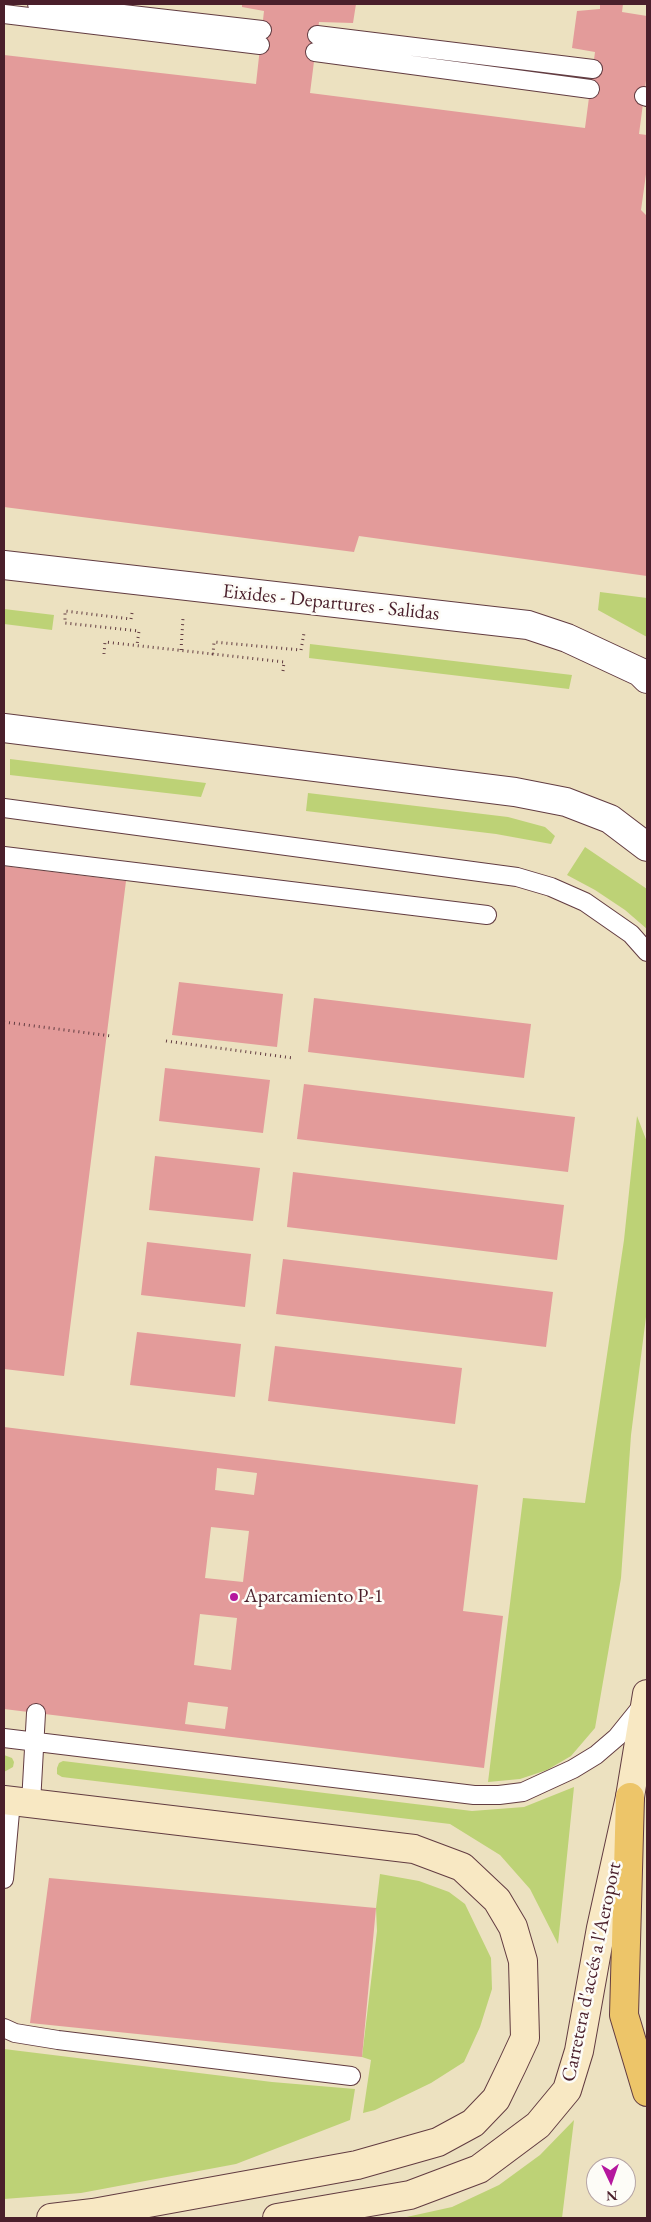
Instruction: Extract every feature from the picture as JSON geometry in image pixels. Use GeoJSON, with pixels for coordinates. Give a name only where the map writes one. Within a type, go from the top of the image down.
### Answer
{"type":"FeatureCollection","features":[{"type":"Feature","properties":{"kind":"highway"},"geometry":{"type":"LineString","coordinates":[[630,1797],[624,2015],[647,2092]]}},
{"type":"Feature","properties":{"kind":"street","name":"Eixides - Departures - Salidas"},"geometry":{"type":"LineString","coordinates":[[4,565],[528,626],[567,638],[640,672],[647,679]]}},
{"type":"Feature","properties":{"kind":"street"},"geometry":{"type":"LineString","coordinates":[[4,728],[515,792],[566,802],[610,819],[647,847]]}},
{"type":"Feature","properties":{"kind":"street","name":"Carretera d'accés a l'Aeroport"},"geometry":{"type":"LineString","coordinates":[[277,2218],[410,2195],[479,2169],[538,2125],[567,2090],[579,2051],[601,1928],[630,1797],[647,1697]]}},
{"type":"Feature","properties":{"kind":"street"},"geometry":{"type":"LineString","coordinates":[[15,1802],[404,1848],[440,1858],[462,1867],[497,1900],[513,1928],[523,1961],[525,2038],[496,2099],[473,2123],[438,2142],[357,2165],[93,2213],[51,2218]]}},
{"type":"Feature","properties":{"kind":"lane"},"geometry":{"type":"LineString","coordinates":[[4,14],[261,38],[37,4]]}},
{"type":"Feature","properties":{"kind":"lane"},"geometry":{"type":"LineString","coordinates":[[590,89],[316,44],[592,69]]}},
{"type":"Feature","properties":{"kind":"lane"},"geometry":{"type":"LineString","coordinates":[[4,808],[517,877],[551,887],[585,902],[631,934],[647,952]]}},
{"type":"Feature","properties":{"kind":"lane"},"geometry":{"type":"LineString","coordinates":[[4,856],[487,915]]}},
{"type":"Feature","properties":{"kind":"lane"},"geometry":{"type":"LineString","coordinates":[[4,1738],[474,1795],[498,1795],[523,1792],[588,1760],[617,1737],[647,1697]]}},
{"type":"Feature","properties":{"kind":"lane"},"geometry":{"type":"LineString","coordinates":[[4,1879],[15,1802],[35,1742],[36,1713]]}},
{"type":"Feature","properties":{"kind":"lane"},"geometry":{"type":"LineString","coordinates":[[4,2028],[15,2033],[58,2040],[351,2076]]}},
{"type":"Feature","properties":{"kind":"path"},"geometry":{"type":"LineString","coordinates":[[132,612],[131,619],[65,610],[65,623],[139,631],[137,645]]}},
{"type":"Feature","properties":{"kind":"path"},"geometry":{"type":"LineString","coordinates":[[181,650],[183,618]]}},
{"type":"Feature","properties":{"kind":"path"},"geometry":{"type":"LineString","coordinates":[[213,654],[214,642],[301,650],[304,632]]}},
{"type":"Feature","properties":{"kind":"path"},"geometry":{"type":"LineString","coordinates":[[104,654],[105,642],[137,645],[284,662],[283,671]]}},
{"type":"Feature","properties":{"kind":"path"},"geometry":{"type":"LineString","coordinates":[[4,1022],[111,1036]]}},
{"type":"Feature","properties":{"kind":"path"},"geometry":{"type":"LineString","coordinates":[[166,1041],[293,1058]]}},
{"type":"Feature","properties":{"kind":"green space"},"geometry":{"type":"Polygon","coordinates":[[[600,592],[647,598],[647,637],[598,610],[600,592]]]}},
{"type":"Feature","properties":{"kind":"green space"},"geometry":{"type":"Polygon","coordinates":[[[4,609],[54,615],[52,630],[4,624],[4,609]]]}},
{"type":"Feature","properties":{"kind":"green space"},"geometry":{"type":"Polygon","coordinates":[[[310,644],[572,675],[569,689],[309,658],[310,644]]]}},
{"type":"Feature","properties":{"kind":"green space"},"geometry":{"type":"Polygon","coordinates":[[[10,759],[206,783],[201,797],[10,775],[10,759]]]}},
{"type":"Feature","properties":{"kind":"green space"},"geometry":{"type":"Polygon","coordinates":[[[308,793],[508,817],[545,827],[555,836],[551,844],[496,834],[306,811],[308,793]]]}},
{"type":"Feature","properties":{"kind":"green space"},"geometry":{"type":"Polygon","coordinates":[[[585,847],[647,889],[647,929],[625,910],[595,890],[567,875],[585,847]]]}},
{"type":"Feature","properties":{"kind":"green space"},"geometry":{"type":"Polygon","coordinates":[[[637,1116],[647,1142],[647,1309],[631,1435],[621,1578],[595,1728],[571,1756],[547,1770],[520,1779],[488,1782],[523,1498],[585,1503],[624,1240],[637,1116]]]}},
{"type":"Feature","properties":{"kind":"green space"},"geometry":{"type":"Polygon","coordinates":[[[4,1755],[12,1758],[14,1762],[13,1767],[4,1772],[4,1755]]]}},
{"type":"Feature","properties":{"kind":"green space"},"geometry":{"type":"Polygon","coordinates":[[[63,1761],[472,1811],[524,1807],[574,1787],[558,1944],[530,1889],[500,1855],[450,1824],[62,1777],[57,1774],[57,1768],[59,1763],[63,1761]]]}},
{"type":"Feature","properties":{"kind":"green space"},"geometry":{"type":"Polygon","coordinates":[[[380,1874],[419,1881],[449,1892],[465,1904],[491,1958],[492,1989],[480,2027],[464,2062],[431,2083],[375,2110],[363,2113],[371,2060],[362,2057],[377,1931],[376,1908],[380,1874]]]}},
{"type":"Feature","properties":{"kind":"green space"},"geometry":{"type":"Polygon","coordinates":[[[4,2049],[272,2082],[355,2089],[350,2120],[236,2164],[81,2193],[4,2199],[4,2049]]]}},
{"type":"Feature","properties":{"kind":"green space"},"geometry":{"type":"Polygon","coordinates":[[[574,2120],[562,2218],[402,2218],[452,2207],[499,2185],[540,2155],[574,2120]]]}},
{"type":"Feature","properties":{"kind":"building"},"geometry":{"type":"Polygon","coordinates":[[[242,4],[356,4],[353,23],[319,22],[310,93],[585,128],[595,52],[572,48],[577,11],[600,9],[600,4],[623,4],[622,12],[647,16],[647,73],[639,134],[647,135],[647,167],[641,210],[647,216],[647,576],[359,536],[354,552],[4,507],[4,55],[256,84],[264,11],[242,7],[242,4]]]}},
{"type":"Feature","properties":{"kind":"building"},"geometry":{"type":"Polygon","coordinates":[[[4,866],[126,881],[64,1376],[4,1369],[4,866]]]}},
{"type":"Feature","properties":{"kind":"building"},"geometry":{"type":"Polygon","coordinates":[[[179,982],[283,994],[277,1047],[172,1035],[179,982]]]}},
{"type":"Feature","properties":{"kind":"building"},"geometry":{"type":"Polygon","coordinates":[[[314,998],[531,1024],[524,1078],[308,1052],[314,998]]]}},
{"type":"Feature","properties":{"kind":"building"},"geometry":{"type":"Polygon","coordinates":[[[165,1068],[270,1080],[263,1133],[159,1121],[165,1068]]]}},
{"type":"Feature","properties":{"kind":"building"},"geometry":{"type":"Polygon","coordinates":[[[304,1084],[575,1117],[568,1172],[297,1139],[304,1084]]]}},
{"type":"Feature","properties":{"kind":"building"},"geometry":{"type":"Polygon","coordinates":[[[155,1156],[260,1168],[253,1221],[149,1210],[155,1156]]]}},
{"type":"Feature","properties":{"kind":"building"},"geometry":{"type":"Polygon","coordinates":[[[293,1172],[564,1205],[557,1260],[287,1227],[293,1172]]]}},
{"type":"Feature","properties":{"kind":"building"},"geometry":{"type":"Polygon","coordinates":[[[147,1242],[251,1254],[245,1307],[141,1295],[147,1242]]]}},
{"type":"Feature","properties":{"kind":"building"},"geometry":{"type":"Polygon","coordinates":[[[283,1259],[553,1292],[546,1347],[276,1314],[283,1259]]]}},
{"type":"Feature","properties":{"kind":"building"},"geometry":{"type":"Polygon","coordinates":[[[137,1332],[241,1344],[235,1397],[130,1385],[137,1332]]]}},
{"type":"Feature","properties":{"kind":"building"},"geometry":{"type":"Polygon","coordinates":[[[275,1346],[462,1368],[455,1424],[268,1401],[275,1346]]]}},
{"type":"Feature","properties":{"kind":"building","name":"Aparcamiento P-1"},"geometry":{"type":"Polygon","coordinates":[[[4,1427],[478,1485],[463,1611],[503,1616],[484,1768],[4,1709],[4,1427]],[[217,1468],[215,1490],[254,1495],[257,1473],[217,1468]],[[211,1527],[205,1578],[243,1582],[249,1531],[211,1527]],[[200,1614],[194,1665],[231,1670],[237,1618],[200,1614]],[[188,1702],[185,1724],[225,1729],[228,1707],[188,1702]]]}},
{"type":"Feature","properties":{"kind":"building"},"geometry":{"type":"Polygon","coordinates":[[[49,1878],[376,1908],[362,2057],[30,2023],[49,1878]]]}},
{"type":"Feature","properties":{"kind":"place","name":"Aparcamiento P-1"},"geometry":{"type":"Point","coordinates":[234,1597]}}]}
